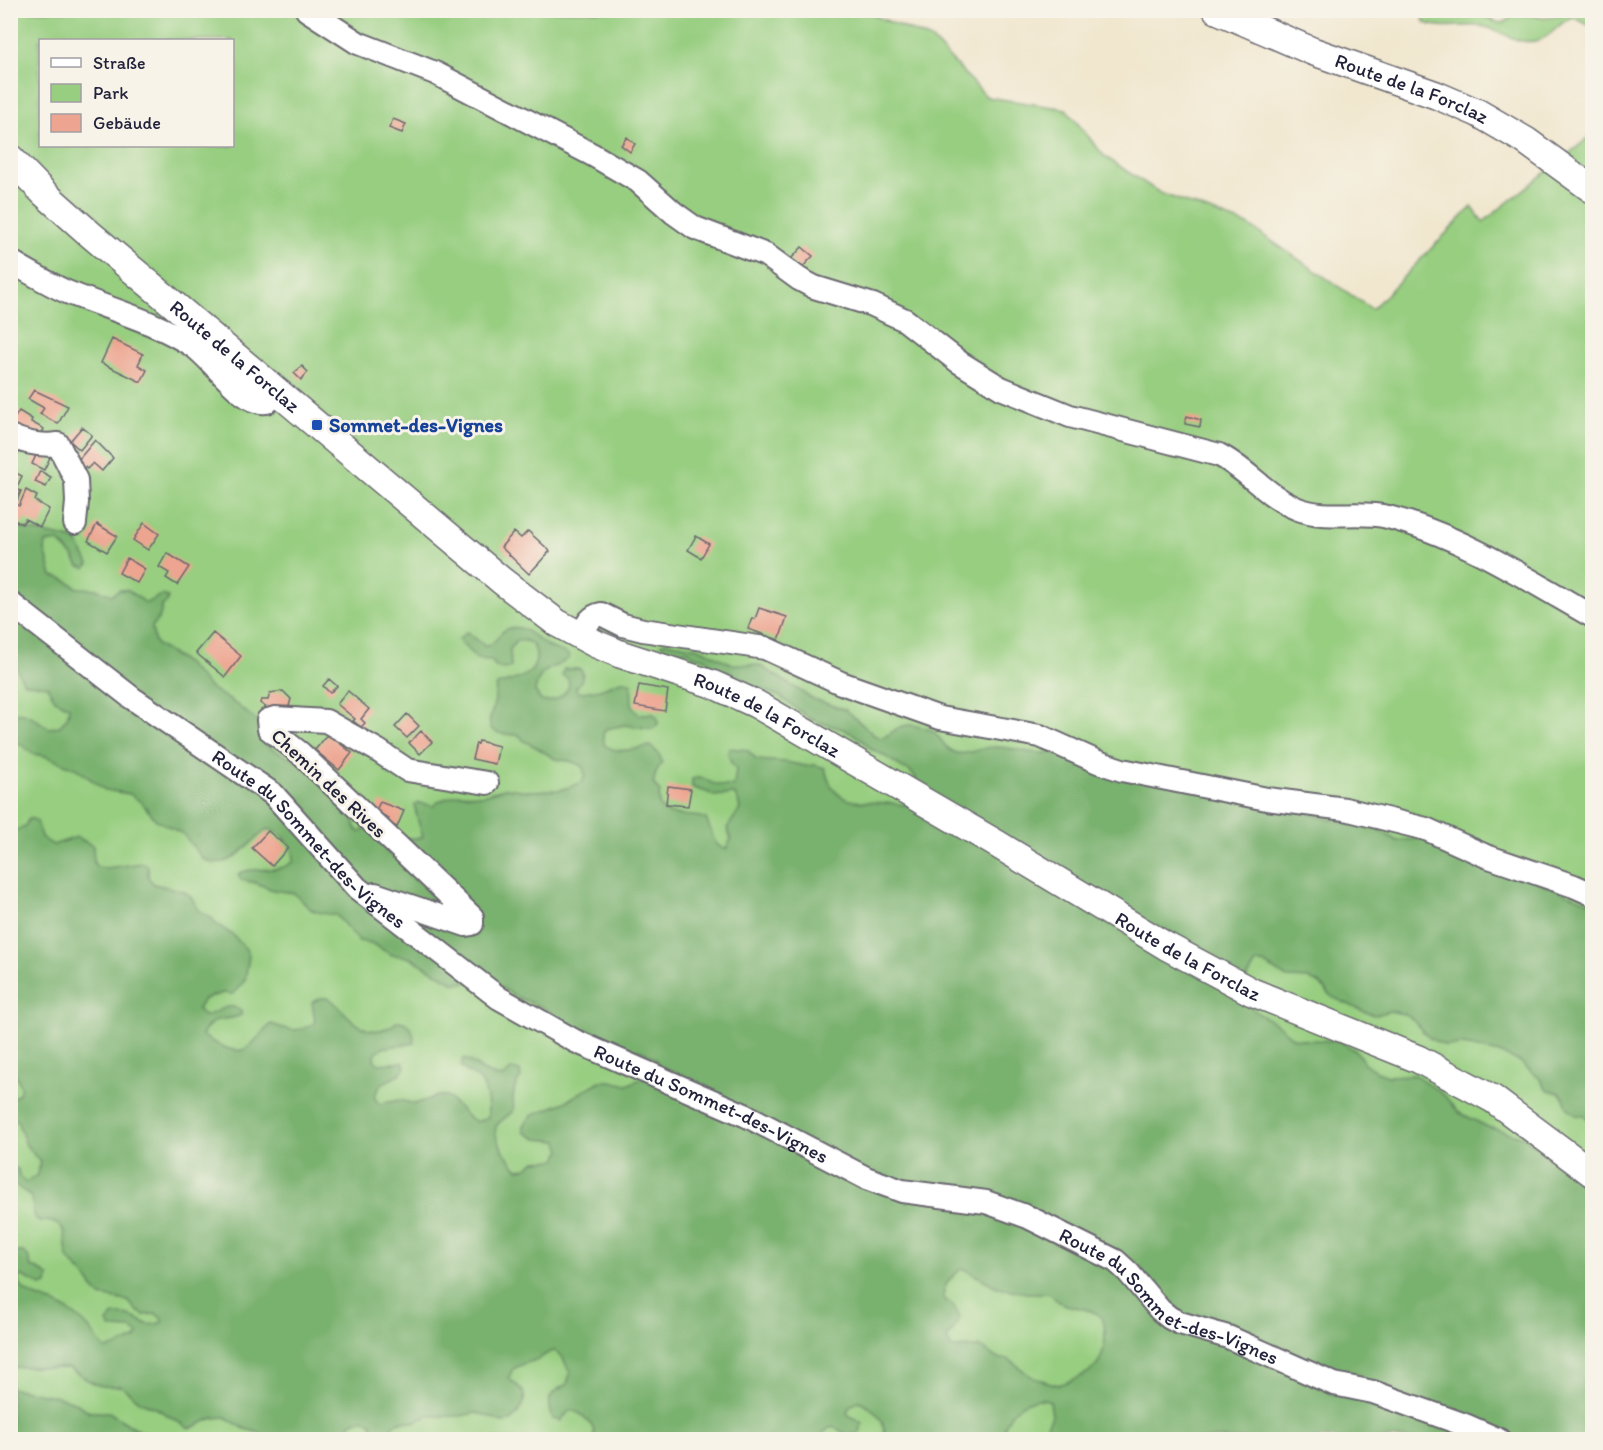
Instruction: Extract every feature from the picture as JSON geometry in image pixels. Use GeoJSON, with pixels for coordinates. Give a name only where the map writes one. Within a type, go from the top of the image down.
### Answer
{"type":"FeatureCollection","features":[{"type":"Feature","properties":{"kind":"main road","name":"Route de la Forclaz"},"geometry":{"type":"LineString","coordinates":[[1217,10],[1312,51],[1436,95],[1478,113],[1526,141],[1593,189]]}},
{"type":"Feature","properties":{"kind":"main road","name":"Route de la Forclaz"},"geometry":{"type":"LineString","coordinates":[[10,158],[75,221],[545,615],[581,637],[620,654],[712,684],[756,704],[997,844],[1166,946],[1252,992],[1418,1059],[1493,1099],[1593,1173]]}},
{"type":"Feature","properties":{"kind":"street"},"geometry":{"type":"LineString","coordinates":[[308,10],[358,43],[435,73],[593,155],[638,181],[689,225],[765,255],[814,287],[873,305],[905,320],[959,362],[1001,388],[1070,416],[1219,455],[1235,464],[1270,493],[1296,508],[1324,514],[1382,516],[1436,534],[1488,557],[1593,616]]}},
{"type":"Feature","properties":{"kind":"street"},"geometry":{"type":"LineString","coordinates":[[10,261],[52,285],[140,320],[187,343],[204,355],[252,401],[267,402],[279,393]]}},
{"type":"Feature","properties":{"kind":"street"},"geometry":{"type":"LineString","coordinates":[[10,436],[20,441],[46,446],[58,444],[76,480],[75,523]]}},
{"type":"Feature","properties":{"kind":"street","name":"Route du Sommet-des-Vignes"},"geometry":{"type":"LineString","coordinates":[[10,603],[132,698],[273,794],[357,888],[499,998],[575,1041],[747,1116],[818,1155],[884,1186],[923,1195],[986,1202],[1028,1218],[1116,1261],[1160,1310],[1180,1323],[1228,1337],[1334,1384],[1373,1392],[1465,1425],[1499,1440]]}},
{"type":"Feature","properties":{"kind":"street"},"geometry":{"type":"LineString","coordinates":[[581,637],[593,616],[601,614],[623,625],[643,630],[765,648],[841,683],[940,718],[1040,736],[1104,765],[1136,774],[1284,802],[1345,809],[1426,829],[1486,856],[1593,894]]}},
{"type":"Feature","properties":{"kind":"street","name":"Chemin des Rives"},"geometry":{"type":"LineString","coordinates":[[357,888],[466,925],[472,924],[472,917],[300,753],[269,729],[267,723],[270,718],[326,721],[407,770],[487,783]]}},
{"type":"Feature","properties":{"kind":"green space"},"geometry":{"type":"Polygon","coordinates":[[[1471,10],[1503,23],[1517,14],[1543,18],[1570,11],[1592,18],[1592,27],[1573,17],[1544,38],[1531,42],[1481,26],[1439,26],[1425,23],[1423,19],[1428,16],[1442,17],[1449,11],[1471,10]]]}},
{"type":"Feature","properties":{"kind":"green space"},"geometry":{"type":"Polygon","coordinates":[[[10,11],[868,11],[931,39],[987,97],[1066,109],[1104,156],[1160,193],[1248,225],[1372,309],[1472,207],[1483,222],[1592,135],[1592,1439],[11,1439],[10,11]]]}},
{"type":"Feature","properties":{"kind":"green space"},"geometry":{"type":"Polygon","coordinates":[[[11,519],[20,528],[76,540],[89,564],[85,568],[79,566],[73,556],[58,541],[46,543],[45,550],[52,576],[64,579],[78,588],[96,589],[112,595],[119,590],[128,590],[146,603],[162,595],[168,597],[167,602],[162,606],[160,616],[152,627],[157,645],[186,663],[210,688],[256,720],[260,725],[265,743],[272,749],[301,763],[353,816],[356,830],[361,832],[367,818],[401,836],[416,839],[423,837],[415,804],[434,806],[439,801],[459,794],[483,795],[506,788],[529,791],[560,790],[581,783],[585,776],[583,766],[555,759],[524,741],[519,735],[499,733],[491,729],[490,719],[497,685],[518,679],[532,670],[536,661],[534,647],[531,643],[517,640],[510,649],[511,667],[502,669],[491,660],[477,659],[458,640],[467,632],[485,646],[513,627],[530,633],[549,647],[566,653],[570,657],[541,676],[535,691],[541,701],[554,700],[567,690],[568,679],[562,675],[564,669],[580,669],[583,673],[576,687],[578,693],[600,689],[621,681],[631,684],[632,704],[636,711],[639,715],[652,713],[657,717],[658,724],[653,729],[625,725],[606,729],[603,734],[604,744],[614,750],[650,746],[659,754],[662,762],[653,783],[660,792],[661,809],[673,814],[706,819],[715,842],[721,848],[726,849],[731,839],[727,828],[740,809],[738,800],[734,794],[714,796],[692,787],[692,779],[701,777],[709,782],[734,786],[736,769],[731,763],[728,752],[730,748],[747,750],[757,760],[815,765],[825,768],[836,792],[855,801],[904,805],[916,778],[909,770],[871,749],[860,738],[843,729],[812,720],[779,696],[745,684],[729,672],[714,668],[705,658],[694,656],[688,651],[666,650],[661,644],[666,642],[699,648],[732,664],[759,665],[813,699],[846,710],[874,735],[881,738],[902,726],[916,726],[933,731],[946,747],[957,753],[993,747],[1035,753],[1049,752],[1356,825],[1367,823],[1397,841],[1426,838],[1592,903],[1592,1122],[1584,1116],[1576,1115],[1567,1107],[1564,1098],[1559,1093],[1546,1089],[1540,1079],[1519,1061],[1496,1052],[1464,1045],[1445,1046],[1429,1038],[1408,1015],[1390,1011],[1375,1015],[1365,1012],[1332,997],[1319,983],[1309,979],[1287,978],[1263,963],[1256,963],[1237,995],[1293,1038],[1340,1041],[1356,1051],[1364,1063],[1377,1072],[1388,1076],[1415,1075],[1444,1095],[1458,1112],[1488,1127],[1524,1137],[1580,1181],[1592,1194],[1592,1439],[1028,1439],[1032,1432],[1046,1427],[1052,1416],[1050,1401],[1039,1399],[1027,1402],[1016,1409],[998,1439],[891,1439],[885,1432],[878,1415],[859,1401],[850,1406],[847,1413],[862,1423],[860,1433],[854,1434],[847,1434],[831,1426],[817,1439],[593,1439],[591,1425],[575,1411],[570,1410],[561,1421],[553,1419],[550,1397],[567,1384],[570,1373],[562,1357],[555,1351],[512,1370],[509,1378],[521,1389],[524,1402],[511,1421],[502,1422],[476,1413],[459,1416],[428,1416],[413,1422],[402,1421],[395,1424],[385,1435],[378,1438],[372,1436],[372,1422],[360,1420],[349,1425],[349,1439],[276,1440],[272,1436],[245,1429],[225,1417],[213,1418],[188,1428],[156,1408],[141,1402],[121,1386],[98,1385],[69,1368],[11,1368],[10,1256],[16,1252],[23,1252],[28,1256],[31,1267],[49,1277],[47,1284],[41,1286],[23,1276],[18,1277],[22,1288],[77,1317],[106,1349],[136,1339],[138,1334],[131,1329],[111,1328],[107,1322],[114,1315],[129,1316],[152,1325],[162,1322],[162,1318],[156,1314],[144,1315],[128,1301],[100,1296],[69,1260],[65,1236],[60,1226],[49,1221],[37,1220],[32,1198],[12,1180],[11,1168],[18,1169],[19,1176],[26,1182],[38,1175],[40,1162],[26,1145],[17,1120],[11,1118],[11,1099],[19,1094],[21,1087],[10,1061],[10,819],[12,826],[18,830],[25,826],[29,818],[37,821],[41,837],[53,845],[77,837],[93,846],[94,863],[97,867],[107,868],[143,863],[148,866],[148,877],[154,884],[184,891],[191,897],[199,911],[212,918],[246,949],[249,956],[245,980],[233,994],[223,993],[204,999],[198,1009],[204,1016],[227,1007],[241,1011],[241,1015],[211,1023],[202,1035],[215,1043],[226,1048],[241,1050],[252,1044],[271,1024],[288,1029],[310,1026],[315,1022],[312,1002],[321,998],[329,998],[358,1025],[365,1028],[380,1030],[390,1027],[397,1021],[405,1023],[412,1030],[414,1043],[382,1048],[376,1053],[374,1060],[379,1064],[403,1062],[405,1067],[399,1075],[381,1084],[374,1097],[379,1104],[400,1100],[415,1104],[438,1096],[447,1096],[468,1117],[477,1122],[488,1117],[487,1096],[481,1081],[461,1066],[463,1059],[491,1075],[503,1077],[512,1069],[520,1071],[521,1077],[514,1093],[514,1110],[499,1123],[495,1132],[503,1149],[518,1169],[527,1168],[535,1161],[556,1160],[561,1151],[558,1141],[537,1139],[524,1132],[524,1125],[532,1115],[565,1102],[600,1081],[627,1085],[653,1074],[658,1066],[655,1058],[644,1052],[621,1046],[600,1033],[573,1027],[546,1009],[517,997],[490,981],[454,983],[413,959],[392,955],[371,943],[359,941],[336,915],[312,910],[294,893],[273,890],[241,880],[238,874],[245,871],[280,868],[294,861],[290,845],[278,833],[267,829],[235,857],[225,862],[212,863],[203,859],[183,834],[156,820],[142,803],[130,794],[105,790],[77,769],[34,754],[20,744],[11,741],[11,714],[26,714],[49,728],[60,726],[68,716],[69,707],[55,700],[47,686],[24,683],[16,668],[11,664],[11,519]],[[962,1268],[948,1282],[944,1289],[943,1299],[953,1305],[960,1317],[947,1339],[951,1348],[981,1347],[998,1359],[1008,1359],[1034,1378],[1058,1385],[1094,1368],[1103,1354],[1105,1343],[1103,1320],[1099,1315],[1064,1304],[1049,1293],[1027,1293],[997,1287],[962,1268]]]}},
{"type":"Feature","properties":{"kind":"green space"},"geometry":{"type":"Polygon","coordinates":[[[10,1388],[72,1401],[90,1412],[109,1412],[139,1431],[164,1435],[170,1439],[11,1439],[10,1388]]]}},
{"type":"Feature","properties":{"kind":"building"},"geometry":{"type":"Polygon","coordinates":[[[393,119],[406,124],[402,133],[389,128],[393,119]]]}},
{"type":"Feature","properties":{"kind":"building"},"geometry":{"type":"Polygon","coordinates":[[[627,137],[635,144],[630,152],[621,145],[627,137]]]}},
{"type":"Feature","properties":{"kind":"building"},"geometry":{"type":"Polygon","coordinates":[[[802,247],[813,256],[800,270],[790,260],[802,247]]]}},
{"type":"Feature","properties":{"kind":"building"},"geometry":{"type":"Polygon","coordinates":[[[112,339],[143,354],[138,365],[147,370],[141,382],[101,363],[112,339]]]}},
{"type":"Feature","properties":{"kind":"building"},"geometry":{"type":"Polygon","coordinates":[[[302,366],[308,372],[301,380],[294,373],[302,366]]]}},
{"type":"Feature","properties":{"kind":"building"},"geometry":{"type":"Polygon","coordinates":[[[34,390],[68,406],[58,424],[40,414],[44,408],[28,399],[34,390]]]}},
{"type":"Feature","properties":{"kind":"building"},"geometry":{"type":"Polygon","coordinates":[[[19,411],[32,419],[31,422],[44,429],[37,442],[10,427],[10,414],[15,417],[19,411]]]}},
{"type":"Feature","properties":{"kind":"building"},"geometry":{"type":"Polygon","coordinates":[[[1187,416],[1201,420],[1200,427],[1185,424],[1187,416]]]}},
{"type":"Feature","properties":{"kind":"building"},"geometry":{"type":"Polygon","coordinates":[[[82,427],[92,435],[80,450],[70,441],[82,427]]]}},
{"type":"Feature","properties":{"kind":"building"},"geometry":{"type":"Polygon","coordinates":[[[95,440],[113,458],[102,471],[93,463],[81,471],[74,465],[95,440]]]}},
{"type":"Feature","properties":{"kind":"building"},"geometry":{"type":"Polygon","coordinates":[[[10,442],[21,447],[10,470],[10,442]]]}},
{"type":"Feature","properties":{"kind":"building"},"geometry":{"type":"Polygon","coordinates":[[[40,447],[52,453],[44,470],[32,464],[40,447]]]}},
{"type":"Feature","properties":{"kind":"building"},"geometry":{"type":"Polygon","coordinates":[[[12,471],[22,476],[16,489],[21,491],[16,503],[10,500],[12,471]]]}},
{"type":"Feature","properties":{"kind":"building"},"geometry":{"type":"Polygon","coordinates":[[[40,471],[51,477],[46,487],[35,482],[40,471]]]}},
{"type":"Feature","properties":{"kind":"building"},"geometry":{"type":"Polygon","coordinates":[[[26,490],[37,496],[35,501],[49,509],[40,527],[25,519],[22,524],[10,518],[16,504],[19,506],[26,490]]]}},
{"type":"Feature","properties":{"kind":"building"},"geometry":{"type":"Polygon","coordinates":[[[144,523],[159,534],[148,550],[133,540],[144,523]]]}},
{"type":"Feature","properties":{"kind":"building"},"geometry":{"type":"Polygon","coordinates":[[[97,524],[117,536],[107,552],[88,541],[97,524]]]}},
{"type":"Feature","properties":{"kind":"building"},"geometry":{"type":"Polygon","coordinates":[[[528,531],[550,551],[529,574],[501,547],[514,532],[521,538],[528,531]]]}},
{"type":"Feature","properties":{"kind":"building"},"geometry":{"type":"Polygon","coordinates":[[[696,536],[709,544],[701,558],[688,550],[696,536]]]}},
{"type":"Feature","properties":{"kind":"building"},"geometry":{"type":"Polygon","coordinates":[[[167,553],[189,567],[177,585],[166,578],[169,573],[159,567],[167,553]]]}},
{"type":"Feature","properties":{"kind":"building"},"geometry":{"type":"Polygon","coordinates":[[[127,558],[145,569],[137,583],[119,573],[127,558]]]}},
{"type":"Feature","properties":{"kind":"building"},"geometry":{"type":"Polygon","coordinates":[[[759,608],[787,617],[779,640],[748,629],[759,608]]]}},
{"type":"Feature","properties":{"kind":"building"},"geometry":{"type":"Polygon","coordinates":[[[213,633],[241,656],[225,677],[196,653],[213,633]]]}},
{"type":"Feature","properties":{"kind":"building"},"geometry":{"type":"Polygon","coordinates":[[[329,679],[337,686],[330,693],[323,686],[329,679]]]}},
{"type":"Feature","properties":{"kind":"building"},"geometry":{"type":"Polygon","coordinates":[[[639,685],[668,690],[665,711],[635,706],[639,685]]]}},
{"type":"Feature","properties":{"kind":"building"},"geometry":{"type":"Polygon","coordinates":[[[283,691],[291,699],[288,710],[267,708],[260,703],[261,700],[268,700],[270,693],[283,691]]]}},
{"type":"Feature","properties":{"kind":"building"},"geometry":{"type":"Polygon","coordinates":[[[348,691],[369,709],[361,719],[365,723],[361,727],[337,704],[348,691]]]}},
{"type":"Feature","properties":{"kind":"building"},"geometry":{"type":"Polygon","coordinates":[[[407,714],[419,726],[407,738],[395,727],[407,714]]]}},
{"type":"Feature","properties":{"kind":"building"},"geometry":{"type":"Polygon","coordinates":[[[421,731],[432,742],[420,754],[409,743],[421,731]]]}},
{"type":"Feature","properties":{"kind":"building"},"geometry":{"type":"Polygon","coordinates":[[[328,734],[352,753],[339,770],[315,750],[328,734]]]}},
{"type":"Feature","properties":{"kind":"building"},"geometry":{"type":"Polygon","coordinates":[[[479,741],[499,746],[495,764],[472,759],[476,743],[478,744],[479,741]]]}},
{"type":"Feature","properties":{"kind":"building"},"geometry":{"type":"Polygon","coordinates":[[[668,786],[691,789],[688,806],[666,804],[668,786]]]}},
{"type":"Feature","properties":{"kind":"building"},"geometry":{"type":"Polygon","coordinates":[[[380,802],[404,811],[397,827],[387,823],[389,818],[375,812],[380,802]]]}},
{"type":"Feature","properties":{"kind":"building"},"geometry":{"type":"Polygon","coordinates":[[[268,831],[288,848],[272,866],[252,848],[268,831]]]}},
{"type":"Feature","properties":{"kind":"place","name":"Sommet-des-Vignes"},"geometry":{"type":"Point","coordinates":[317,425]}}]}
